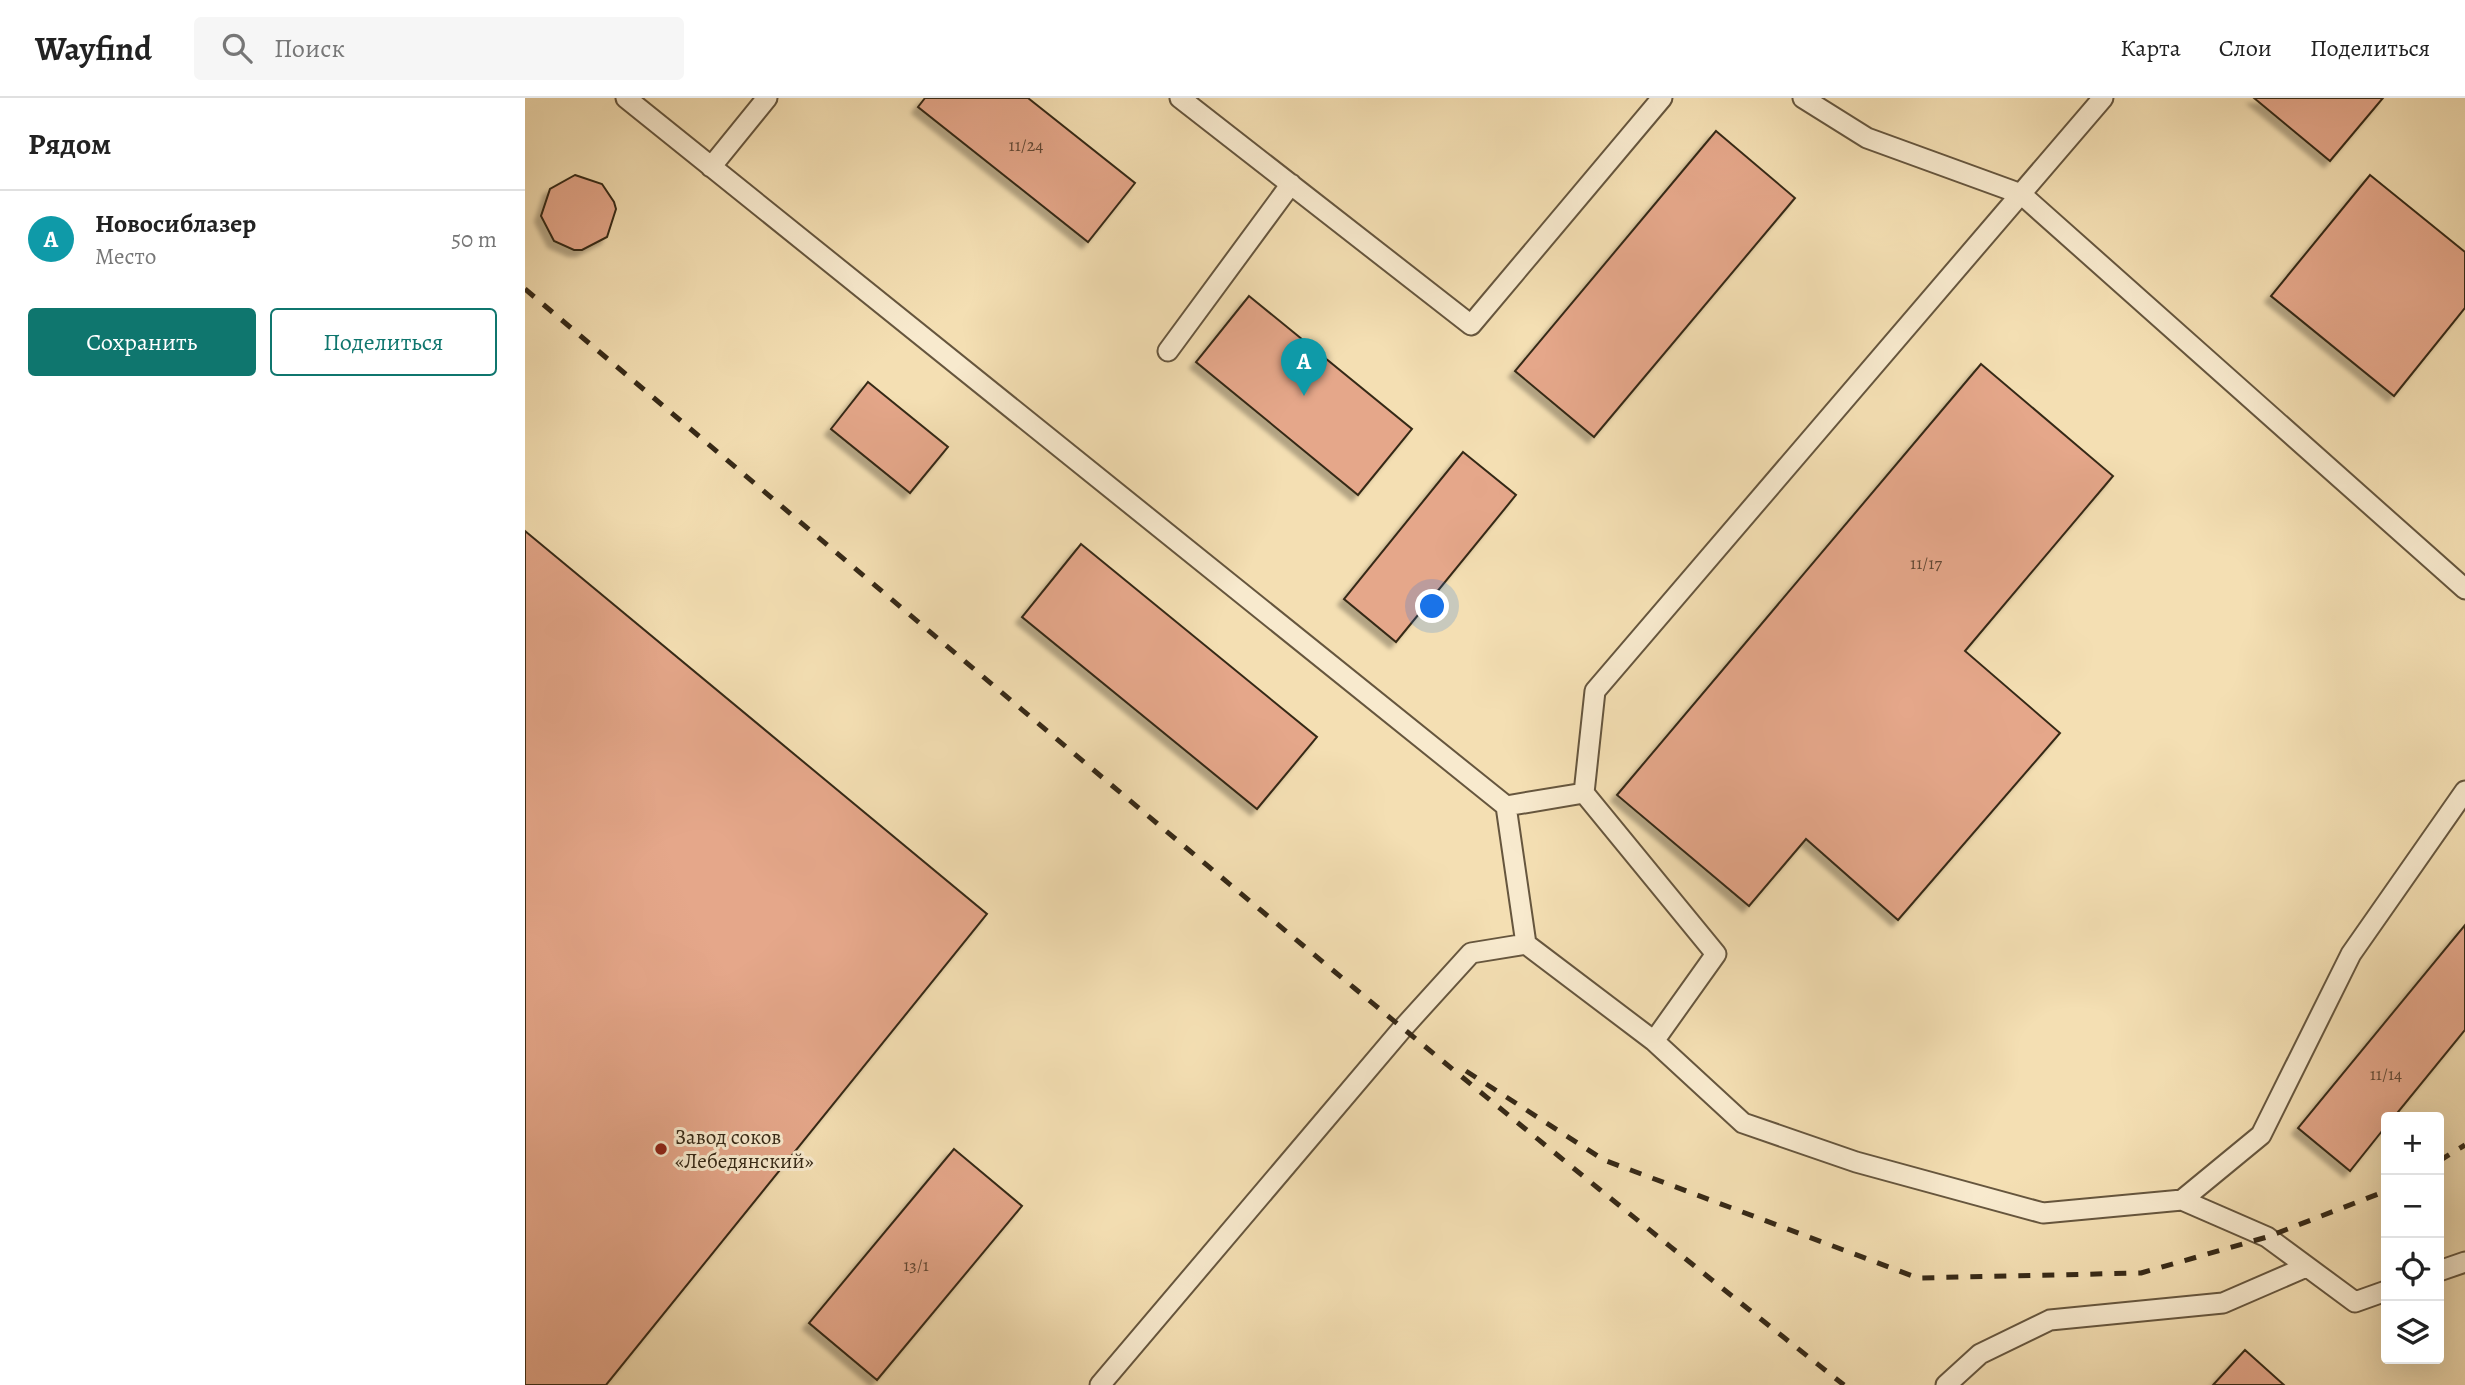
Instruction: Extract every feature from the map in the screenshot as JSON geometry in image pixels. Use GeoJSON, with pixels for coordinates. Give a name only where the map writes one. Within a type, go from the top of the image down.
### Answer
{"type":"FeatureCollection","features":[{"type":"Feature","properties":{"kind":"lane"},"geometry":{"type":"LineString","coordinates":[[626,98],[1506,806],[1526,944],[1654,1041],[1743,1123],[1856,1162],[2043,1213],[2182,1200],[2267,1237],[2355,1302],[2381,1293]]}},
{"type":"Feature","properties":{"kind":"lane"},"geometry":{"type":"LineString","coordinates":[[711,167],[767,98]]}},
{"type":"Feature","properties":{"kind":"lane"},"geometry":{"type":"LineString","coordinates":[[1180,98],[1472,325],[1662,98]]}},
{"type":"Feature","properties":{"kind":"lane"},"geometry":{"type":"LineString","coordinates":[[1803,98],[1867,138],[2021,194],[2465,589]]}},
{"type":"Feature","properties":{"kind":"lane"},"geometry":{"type":"LineString","coordinates":[[1654,1041],[1716,954],[1584,793],[1595,691],[2103,98]]}},
{"type":"Feature","properties":{"kind":"lane"},"geometry":{"type":"LineString","coordinates":[[1168,351],[1291,184]]}},
{"type":"Feature","properties":{"kind":"lane"},"geometry":{"type":"LineString","coordinates":[[2182,1200],[2261,1135],[2351,954],[2465,791]]}},
{"type":"Feature","properties":{"kind":"lane"},"geometry":{"type":"LineString","coordinates":[[1506,806],[1584,793]]}},
{"type":"Feature","properties":{"kind":"lane"},"geometry":{"type":"LineString","coordinates":[[1100,1385],[1402,1028],[1471,953],[1526,944]]}},
{"type":"Feature","properties":{"kind":"lane"},"geometry":{"type":"LineString","coordinates":[[2444,1269],[2465,1262]]}},
{"type":"Feature","properties":{"kind":"lane"},"geometry":{"type":"LineString","coordinates":[[1947,1385],[1980,1354],[2050,1320],[2223,1303],[2306,1267]]}},
{"type":"Feature","properties":{"kind":"building"},"geometry":{"type":"Polygon","coordinates":[[[925,98],[1028,98],[1135,183],[1088,242],[918,107],[925,98]]]}},
{"type":"Feature","properties":{"kind":"building"},"geometry":{"type":"Polygon","coordinates":[[[2254,98],[2383,98],[2330,161],[2254,98]]]}},
{"type":"Feature","properties":{"kind":"building"},"geometry":{"type":"Polygon","coordinates":[[[1716,131],[1795,198],[1594,437],[1515,371],[1716,131]]]}},
{"type":"Feature","properties":{"kind":"building"},"geometry":{"type":"Polygon","coordinates":[[[575,175],[602,184],[616,209],[607,237],[582,250],[574,250],[554,241],[541,216],[550,189],[575,175]]]}},
{"type":"Feature","properties":{"kind":"building"},"geometry":{"type":"Polygon","coordinates":[[[2370,175],[2465,252],[2465,308],[2394,396],[2271,296],[2370,175]]]}},
{"type":"Feature","properties":{"kind":"building"},"geometry":{"type":"Polygon","coordinates":[[[1249,296],[1412,429],[1358,495],[1196,362],[1249,296]]]}},
{"type":"Feature","properties":{"kind":"building"},"geometry":{"type":"Polygon","coordinates":[[[1981,364],[2113,476],[1965,651],[2060,733],[1898,920],[1806,839],[1749,906],[1617,795],[1981,364]]]}},
{"type":"Feature","properties":{"kind":"building"},"geometry":{"type":"Polygon","coordinates":[[[868,382],[948,447],[910,493],[831,429],[868,382]]]}},
{"type":"Feature","properties":{"kind":"building"},"geometry":{"type":"Polygon","coordinates":[[[1463,452],[1516,495],[1396,642],[1344,599],[1463,452]]]}},
{"type":"Feature","properties":{"kind":"building","name":"Завод соков «Лебедянский»"},"geometry":{"type":"Polygon","coordinates":[[[525,531],[987,914],[606,1385],[525,1385],[525,531]]]}},
{"type":"Feature","properties":{"kind":"building"},"geometry":{"type":"Polygon","coordinates":[[[1081,544],[1317,737],[1257,809],[1022,617],[1081,544]]]}},
{"type":"Feature","properties":{"kind":"building"},"geometry":{"type":"Polygon","coordinates":[[[2465,925],[2465,1030],[2398,1112],[2381,1112],[2381,1132],[2350,1171],[2298,1128],[2465,925]]]}},
{"type":"Feature","properties":{"kind":"building"},"geometry":{"type":"Polygon","coordinates":[[[954,1149],[1022,1206],[877,1380],[809,1323],[954,1149]]]}},
{"type":"Feature","properties":{"kind":"building"},"geometry":{"type":"Polygon","coordinates":[[[2245,1350],[2284,1385],[2213,1385],[2245,1350]]]}},
{"type":"Feature","properties":{"kind":"railway"},"geometry":{"type":"LineString","coordinates":[[525,289],[1345,980],[1844,1385]]}},
{"type":"Feature","properties":{"kind":"railway"},"geometry":{"type":"LineString","coordinates":[[1466,1071],[1604,1160],[1918,1278],[2141,1273],[2267,1237],[2381,1193]]}},
{"type":"Feature","properties":{"kind":"railway"},"geometry":{"type":"LineString","coordinates":[[2444,1158],[2465,1145]]}},
{"type":"Feature","properties":{"kind":"place","name":"Новосиблазер"},"geometry":{"type":"Point","coordinates":[1304,396]}},
{"type":"Feature","properties":{"kind":"place","name":"Завод соков «Лебедянский»"},"geometry":{"type":"Point","coordinates":[661,1149]}}]}
